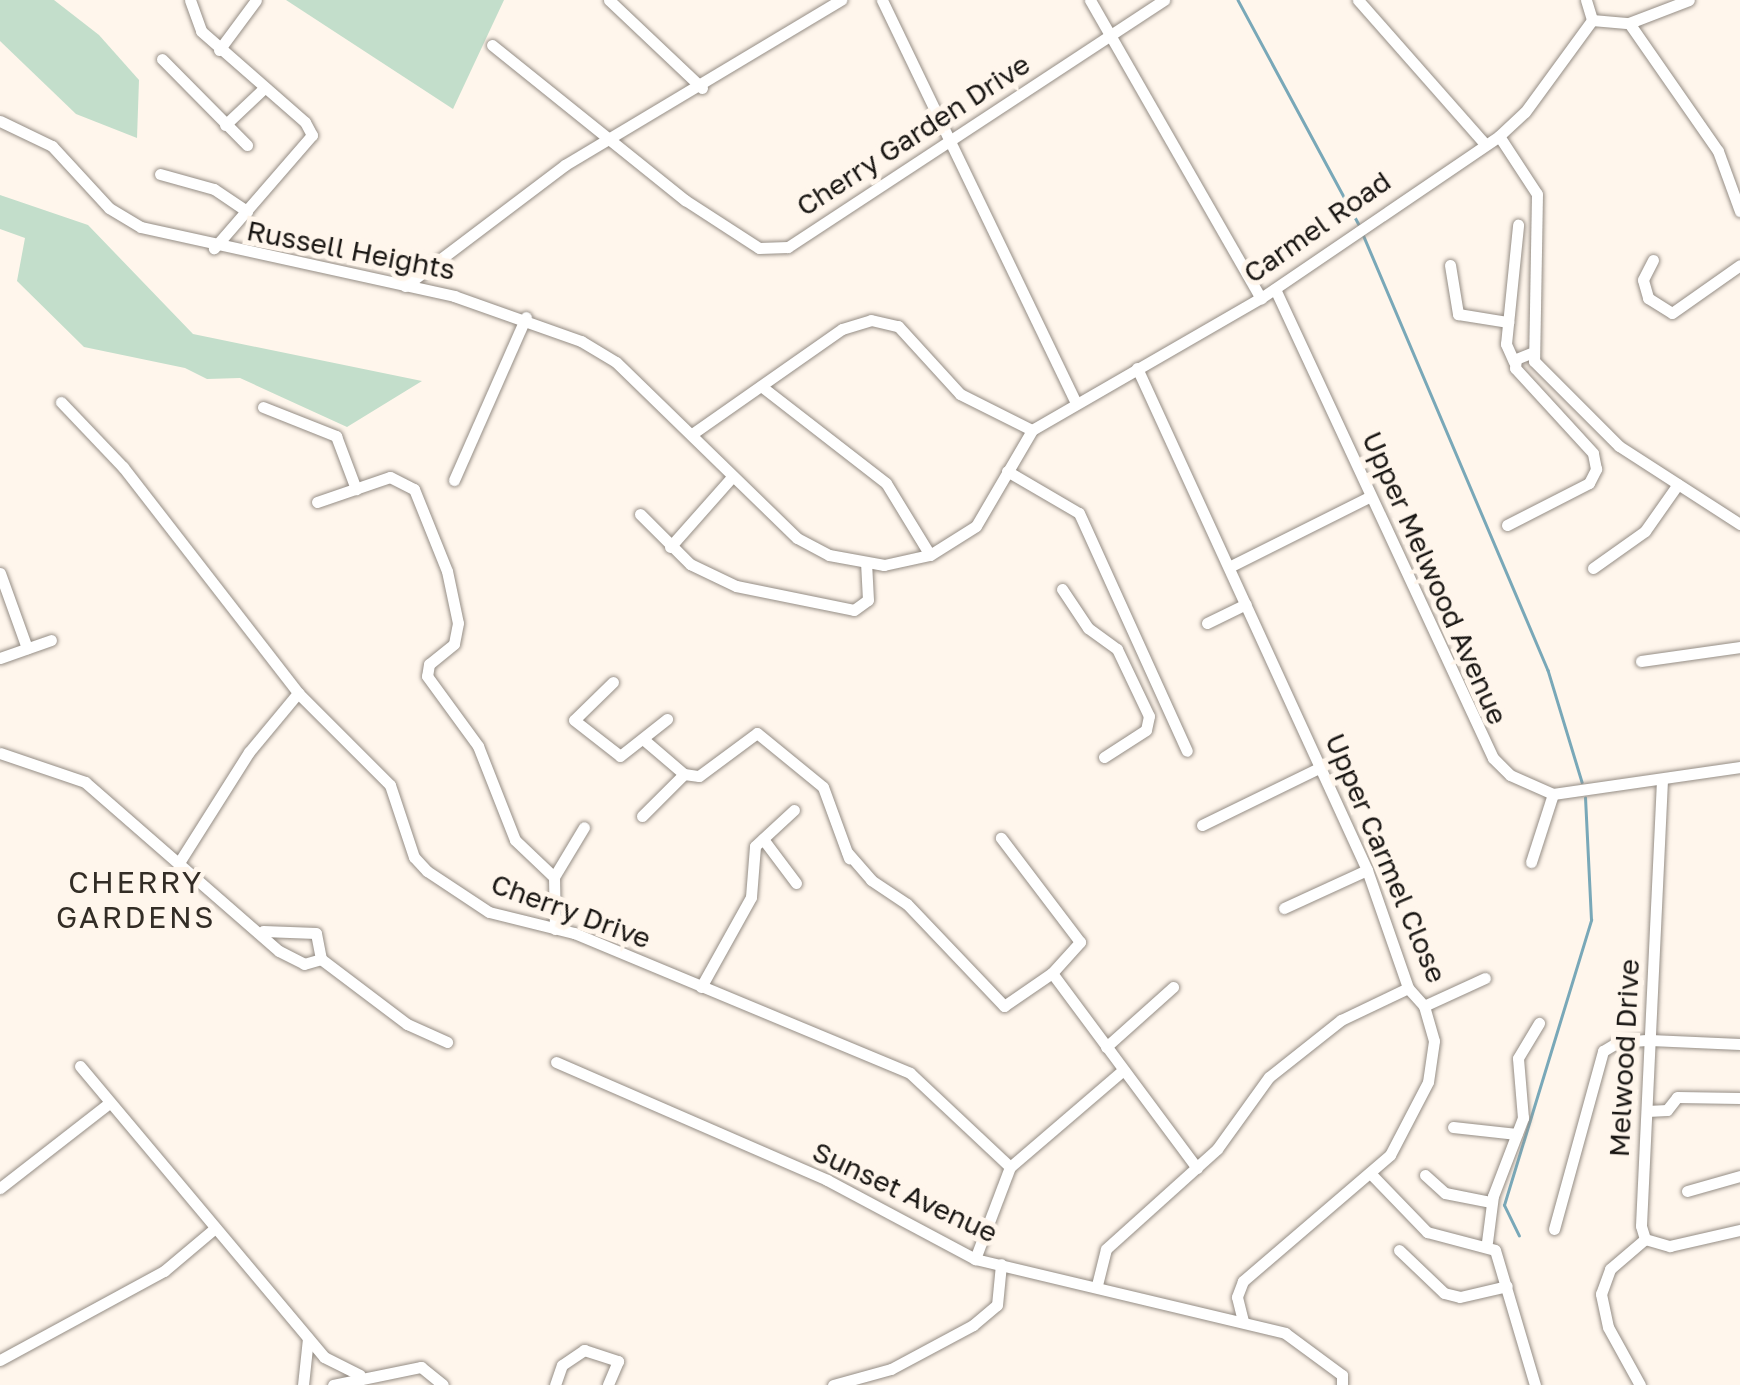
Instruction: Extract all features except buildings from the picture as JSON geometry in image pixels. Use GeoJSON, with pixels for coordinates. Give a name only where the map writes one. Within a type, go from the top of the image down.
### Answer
{"type":"FeatureCollection","features":[{"type":"Feature","properties":{"kind":"street"},"geometry":{"type":"LineString","coordinates":[[190,0],[201,32],[262,90],[305,122],[312,135],[214,248]]}},
{"type":"Feature","properties":{"kind":"street"},"geometry":{"type":"LineString","coordinates":[[219,50],[256,0]]}},
{"type":"Feature","properties":{"kind":"street"},"geometry":{"type":"LineString","coordinates":[[609,0],[702,88]]}},
{"type":"Feature","properties":{"kind":"street"},"geometry":{"type":"LineString","coordinates":[[404,286],[606,139],[702,88],[840,0]]}},
{"type":"Feature","properties":{"kind":"street"},"geometry":{"type":"LineString","coordinates":[[882,0],[1076,403]]}},
{"type":"Feature","properties":{"kind":"street"},"geometry":{"type":"LineString","coordinates":[[1090,0],[1261,298]]}},
{"type":"Feature","properties":{"kind":"street","name":"Cherry Garden Drive"},"geometry":{"type":"LineString","coordinates":[[492,46],[685,200],[759,248],[788,247],[1164,0]]}},
{"type":"Feature","properties":{"kind":"street"},"geometry":{"type":"LineString","coordinates":[[1358,0],[1485,144]]}},
{"type":"Feature","properties":{"kind":"street"},"geometry":{"type":"LineString","coordinates":[[1586,0],[1592,20],[1629,23],[1689,0]]}},
{"type":"Feature","properties":{"kind":"street","name":"Carmel Road"},"geometry":{"type":"LineString","coordinates":[[1032,430],[1261,298],[1352,231],[1499,136],[1525,112],[1592,20]]}},
{"type":"Feature","properties":{"kind":"street"},"geometry":{"type":"LineString","coordinates":[[1629,23],[1718,152],[1740,211]]}},
{"type":"Feature","properties":{"kind":"street"},"geometry":{"type":"LineString","coordinates":[[162,59],[246,145]]}},
{"type":"Feature","properties":{"kind":"street"},"geometry":{"type":"LineString","coordinates":[[225,125],[262,90]]}},
{"type":"Feature","properties":{"kind":"street","name":"Russell Heights"},"geometry":{"type":"LineString","coordinates":[[0,121],[52,146],[129,222],[214,248],[404,286],[526,317],[616,362],[797,538],[866,562]]}},
{"type":"Feature","properties":{"kind":"street"},"geometry":{"type":"LineString","coordinates":[[1499,136],[1537,194],[1531,354],[1619,446],[1740,524]]}},
{"type":"Feature","properties":{"kind":"street"},"geometry":{"type":"LineString","coordinates":[[160,174],[214,189],[247,211]]}},
{"type":"Feature","properties":{"kind":"street"},"geometry":{"type":"LineString","coordinates":[[1507,525],[1589,483],[1596,468],[1593,453],[1514,362],[1506,344],[1518,225]]}},
{"type":"Feature","properties":{"kind":"street"},"geometry":{"type":"LineString","coordinates":[[1653,260],[1643,280],[1648,298],[1672,313],[1740,266]]}},
{"type":"Feature","properties":{"kind":"street"},"geometry":{"type":"LineString","coordinates":[[1450,265],[1458,314],[1508,322]]}},
{"type":"Feature","properties":{"kind":"street","name":"Upper Melwood Avenue"},"geometry":{"type":"LineString","coordinates":[[1275,289],[1480,740],[1510,775],[1553,794]]}},
{"type":"Feature","properties":{"kind":"street"},"geometry":{"type":"LineString","coordinates":[[454,480],[526,317]]}},
{"type":"Feature","properties":{"kind":"street"},"geometry":{"type":"LineString","coordinates":[[640,514],[670,548],[710,577],[854,610],[868,600],[866,562],[930,555],[976,526],[1032,430],[960,394],[886,321],[856,320],[692,434]]}},
{"type":"Feature","properties":{"kind":"street"},"geometry":{"type":"LineString","coordinates":[[1514,362],[1531,354]]}},
{"type":"Feature","properties":{"kind":"street","name":"Upper Carmel Close"},"geometry":{"type":"LineString","coordinates":[[1137,368],[1367,870],[1408,988],[1424,1006],[1436,1052],[1428,1082],[1390,1155],[1243,1281],[1237,1298],[1243,1321]]}},
{"type":"Feature","properties":{"kind":"street"},"geometry":{"type":"LineString","coordinates":[[761,386],[886,483],[930,555]]}},
{"type":"Feature","properties":{"kind":"street","name":"Cherry Drive"},"geometry":{"type":"LineString","coordinates":[[62,402],[123,466],[298,693],[390,785],[414,858],[427,871],[489,912],[555,929],[910,1073],[1010,1168]]}},
{"type":"Feature","properties":{"kind":"street"},"geometry":{"type":"LineString","coordinates":[[263,407],[336,436],[356,489]]}},
{"type":"Feature","properties":{"kind":"street"},"geometry":{"type":"LineString","coordinates":[[1006,471],[1079,512],[1187,751]]}},
{"type":"Feature","properties":{"kind":"street"},"geometry":{"type":"LineString","coordinates":[[318,502],[396,476],[414,488],[447,571],[458,623],[454,644],[429,664],[427,676],[478,746],[515,840],[554,877]]}},
{"type":"Feature","properties":{"kind":"street"},"geometry":{"type":"LineString","coordinates":[[670,548],[732,477]]}},
{"type":"Feature","properties":{"kind":"street"},"geometry":{"type":"LineString","coordinates":[[1592,568],[1646,532],[1678,484]]}},
{"type":"Feature","properties":{"kind":"street"},"geometry":{"type":"LineString","coordinates":[[1231,566],[1369,498]]}},
{"type":"Feature","properties":{"kind":"street"},"geometry":{"type":"LineString","coordinates":[[0,573],[27,648]]}},
{"type":"Feature","properties":{"kind":"street"},"geometry":{"type":"LineString","coordinates":[[1062,589],[1088,628],[1117,648],[1136,688],[1148,728],[1104,757]]}},
{"type":"Feature","properties":{"kind":"street"},"geometry":{"type":"LineString","coordinates":[[1207,623],[1246,604]]}},
{"type":"Feature","properties":{"kind":"street"},"geometry":{"type":"LineString","coordinates":[[0,658],[51,640]]}},
{"type":"Feature","properties":{"kind":"street"},"geometry":{"type":"LineString","coordinates":[[1641,661],[1740,647]]}},
{"type":"Feature","properties":{"kind":"street"},"geometry":{"type":"LineString","coordinates":[[1136,688],[1154,679]]}},
{"type":"Feature","properties":{"kind":"street"},"geometry":{"type":"LineString","coordinates":[[614,682],[574,720],[620,756],[667,719]]}},
{"type":"Feature","properties":{"kind":"street"},"geometry":{"type":"LineString","coordinates":[[180,861],[248,752],[298,693]]}},
{"type":"Feature","properties":{"kind":"street"},"geometry":{"type":"LineString","coordinates":[[643,739],[684,774],[704,775],[757,733],[824,788],[847,852],[906,904],[1000,1005],[1052,973],[1080,942],[1001,838]]}},
{"type":"Feature","properties":{"kind":"street"},"geometry":{"type":"LineString","coordinates":[[0,753],[86,782],[296,961],[321,959],[407,1024],[447,1042]]}},
{"type":"Feature","properties":{"kind":"street"},"geometry":{"type":"LineString","coordinates":[[1202,825],[1321,767]]}},
{"type":"Feature","properties":{"kind":"street"},"geometry":{"type":"LineString","coordinates":[[1530,862],[1553,794],[1740,768]]}},
{"type":"Feature","properties":{"kind":"street"},"geometry":{"type":"LineString","coordinates":[[642,816],[684,774]]}},
{"type":"Feature","properties":{"kind":"street","name":"Melwood Drive"},"geometry":{"type":"LineString","coordinates":[[1645,1239],[1662,780]]}},
{"type":"Feature","properties":{"kind":"street"},"geometry":{"type":"LineString","coordinates":[[700,987],[751,897],[752,852],[794,810]]}},
{"type":"Feature","properties":{"kind":"street"},"geometry":{"type":"LineString","coordinates":[[555,929],[554,877],[584,827]]}},
{"type":"Feature","properties":{"kind":"street"},"geometry":{"type":"LineString","coordinates":[[763,838],[796,883]]}},
{"type":"Feature","properties":{"kind":"street"},"geometry":{"type":"LineString","coordinates":[[1284,908],[1367,870]]}},
{"type":"Feature","properties":{"kind":"street"},"geometry":{"type":"LineString","coordinates":[[263,931],[316,933],[321,959]]}},
{"type":"Feature","properties":{"kind":"street"},"geometry":{"type":"LineString","coordinates":[[1052,973],[1197,1168]]}},
{"type":"Feature","properties":{"kind":"street"},"geometry":{"type":"LineString","coordinates":[[1424,1006],[1485,978]]}},
{"type":"Feature","properties":{"kind":"street"},"geometry":{"type":"LineString","coordinates":[[1106,1047],[1173,987]]}},
{"type":"Feature","properties":{"kind":"street"},"geometry":{"type":"LineString","coordinates":[[1097,1285],[1106,1249],[1197,1168],[1269,1077],[1341,1020],[1408,988]]}},
{"type":"Feature","properties":{"kind":"street"},"geometry":{"type":"LineString","coordinates":[[1487,1242],[1491,1202],[1524,1109],[1518,1058],[1540,1023]]}},
{"type":"Feature","properties":{"kind":"street"},"geometry":{"type":"LineString","coordinates":[[1554,1229],[1599,1059],[1610,1045],[1650,1040],[1740,1044]]}},
{"type":"Feature","properties":{"kind":"street","name":"Sunset Avenue"},"geometry":{"type":"LineString","coordinates":[[556,1062],[826,1180],[975,1258],[1293,1336],[1342,1376],[1342,1385]]}},
{"type":"Feature","properties":{"kind":"street"},"geometry":{"type":"LineString","coordinates":[[80,1066],[308,1338],[334,1365],[360,1375]]}},
{"type":"Feature","properties":{"kind":"street"},"geometry":{"type":"LineString","coordinates":[[975,1258],[1010,1168],[1123,1070]]}},
{"type":"Feature","properties":{"kind":"street"},"geometry":{"type":"LineString","coordinates":[[1647,1111],[1667,1110],[1677,1097],[1740,1098]]}},
{"type":"Feature","properties":{"kind":"street"},"geometry":{"type":"LineString","coordinates":[[0,1188],[110,1103]]}},
{"type":"Feature","properties":{"kind":"street"},"geometry":{"type":"LineString","coordinates":[[1453,1126],[1517,1134]]}},
{"type":"Feature","properties":{"kind":"street"},"geometry":{"type":"LineString","coordinates":[[1371,1174],[1427,1232],[1487,1242],[1500,1257],[1534,1385]]}},
{"type":"Feature","properties":{"kind":"street"},"geometry":{"type":"LineString","coordinates":[[1425,1175],[1445,1192],[1491,1202]]}},
{"type":"Feature","properties":{"kind":"street"},"geometry":{"type":"LineString","coordinates":[[1686,1191],[1740,1176]]}},
{"type":"Feature","properties":{"kind":"street"},"geometry":{"type":"LineString","coordinates":[[0,1360],[164,1271],[214,1228]]}},
{"type":"Feature","properties":{"kind":"street"},"geometry":{"type":"LineString","coordinates":[[1640,1385],[1601,1302],[1610,1269],[1645,1239],[1670,1246],[1740,1230]]}},
{"type":"Feature","properties":{"kind":"street"},"geometry":{"type":"LineString","coordinates":[[1399,1250],[1444,1293],[1508,1286]]}},
{"type":"Feature","properties":{"kind":"street"},"geometry":{"type":"LineString","coordinates":[[833,1385],[891,1369],[973,1325],[997,1305],[1001,1264]]}},
{"type":"Feature","properties":{"kind":"street"},"geometry":{"type":"LineString","coordinates":[[303,1385],[308,1338]]}},
{"type":"Feature","properties":{"kind":"street"},"geometry":{"type":"LineString","coordinates":[[555,1385],[562,1365],[584,1350],[618,1360],[608,1385]]}},
{"type":"Feature","properties":{"kind":"street"},"geometry":{"type":"LineString","coordinates":[[334,1385],[360,1375],[421,1367],[443,1385]]}},
{"type":"Feature","properties":{"kind":"green space"},"geometry":{"type":"Polygon","coordinates":[[[0,0],[54,0],[99,35],[139,80],[137,138],[76,114],[0,41],[0,0]]]}},
{"type":"Feature","properties":{"kind":"green space"},"geometry":{"type":"Polygon","coordinates":[[[286,0],[504,0],[453,109],[286,0]]]}},
{"type":"Feature","properties":{"kind":"green space"},"geometry":{"type":"Polygon","coordinates":[[[0,195],[88,225],[193,334],[422,381],[347,427],[240,378],[207,379],[185,368],[84,347],[17,281],[25,238],[0,229],[0,195]]]}},
{"type":"Feature","properties":{"kind":"waterway"},"geometry":{"type":"LineString","coordinates":[[1238,0],[1359,225]]}},
{"type":"Feature","properties":{"kind":"waterway"},"geometry":{"type":"LineString","coordinates":[[1362,232],[1548,670],[1582,782]]}},
{"type":"Feature","properties":{"kind":"waterway"},"geometry":{"type":"LineString","coordinates":[[1519,1236],[1504,1205],[1591,920],[1585,798]]}},
{"type":"Feature","properties":{"kind":"district","name":"CHERRY GARDENS"},"geometry":{"type":"Point","coordinates":[136,899]}}]}
